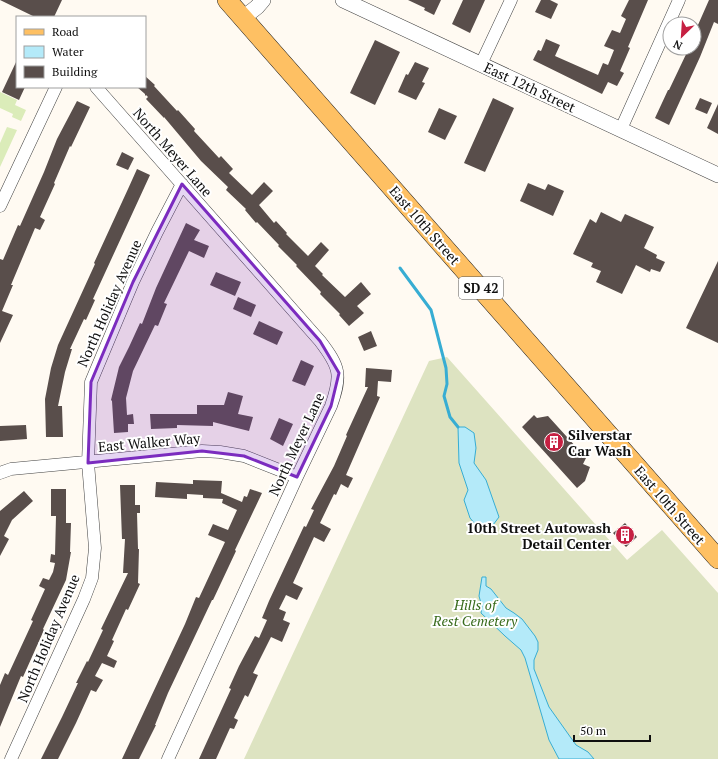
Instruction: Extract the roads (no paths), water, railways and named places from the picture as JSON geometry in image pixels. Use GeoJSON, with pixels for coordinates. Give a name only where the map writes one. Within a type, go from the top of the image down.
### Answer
{"type":"FeatureCollection","features":[{"type":"Feature","properties":{"kind":"main road","name":"East 10th Street"},"geometry":{"type":"LineString","coordinates":[[227,0],[718,559]]}},
{"type":"Feature","properties":{"kind":"street"},"geometry":{"type":"LineString","coordinates":[[243,18],[263,0]]}},
{"type":"Feature","properties":{"kind":"street","name":"East 12th Street"},"geometry":{"type":"LineString","coordinates":[[343,0],[718,175]]}},
{"type":"Feature","properties":{"kind":"street"},"geometry":{"type":"LineString","coordinates":[[480,64],[510,0]]}},
{"type":"Feature","properties":{"kind":"street"},"geometry":{"type":"LineString","coordinates":[[621,129],[679,0]]}},
{"type":"Feature","properties":{"kind":"street"},"geometry":{"type":"LineString","coordinates":[[0,206],[56,88]]}},
{"type":"Feature","properties":{"kind":"street","name":"North Meyer Lane"},"geometry":{"type":"LineString","coordinates":[[97,88],[320,341],[330,353],[336,364],[338,374],[338,382],[331,406],[168,759]]}},
{"type":"Feature","properties":{"kind":"street","name":"North Holiday Avenue"},"geometry":{"type":"LineString","coordinates":[[11,759],[84,599],[92,578],[95,548],[88,463],[91,382],[133,282],[156,232],[182,184]]}},
{"type":"Feature","properties":{"kind":"street","name":"East Walker Way"},"geometry":{"type":"LineString","coordinates":[[0,473],[11,469],[88,463],[202,451],[244,456],[297,477]]}},
{"type":"Feature","properties":{"kind":"water"},"geometry":{"type":"Polygon","coordinates":[[[458,427],[465,427],[474,433],[476,448],[474,463],[486,480],[499,517],[493,525],[476,525],[470,518],[464,500],[468,490],[459,463],[458,427]]]}},
{"type":"Feature","properties":{"kind":"water"},"geometry":{"type":"Polygon","coordinates":[[[482,577],[486,577],[486,586],[491,589],[506,608],[522,619],[535,636],[538,642],[538,650],[534,660],[534,669],[549,707],[576,745],[588,752],[594,759],[559,759],[549,740],[525,658],[521,650],[481,613],[482,607],[479,596],[482,577]]]}},
{"type":"Feature","properties":{"kind":"waterway"},"geometry":{"type":"LineString","coordinates":[[400,268],[431,310],[446,368],[447,384],[444,396],[450,417],[458,427]]}},
{"type":"Feature","properties":{"kind":"place","name":"Silverstar Car Wash"},"geometry":{"type":"Point","coordinates":[554,442]}},
{"type":"Feature","properties":{"kind":"place","name":"10th Street Autowash Detail Center"},"geometry":{"type":"Point","coordinates":[625,535]}},
{"type":"Feature","properties":{"kind":"park label","name":"Hills of Rest Cemetery"},"geometry":{"type":"Point","coordinates":[475,612]}}]}
